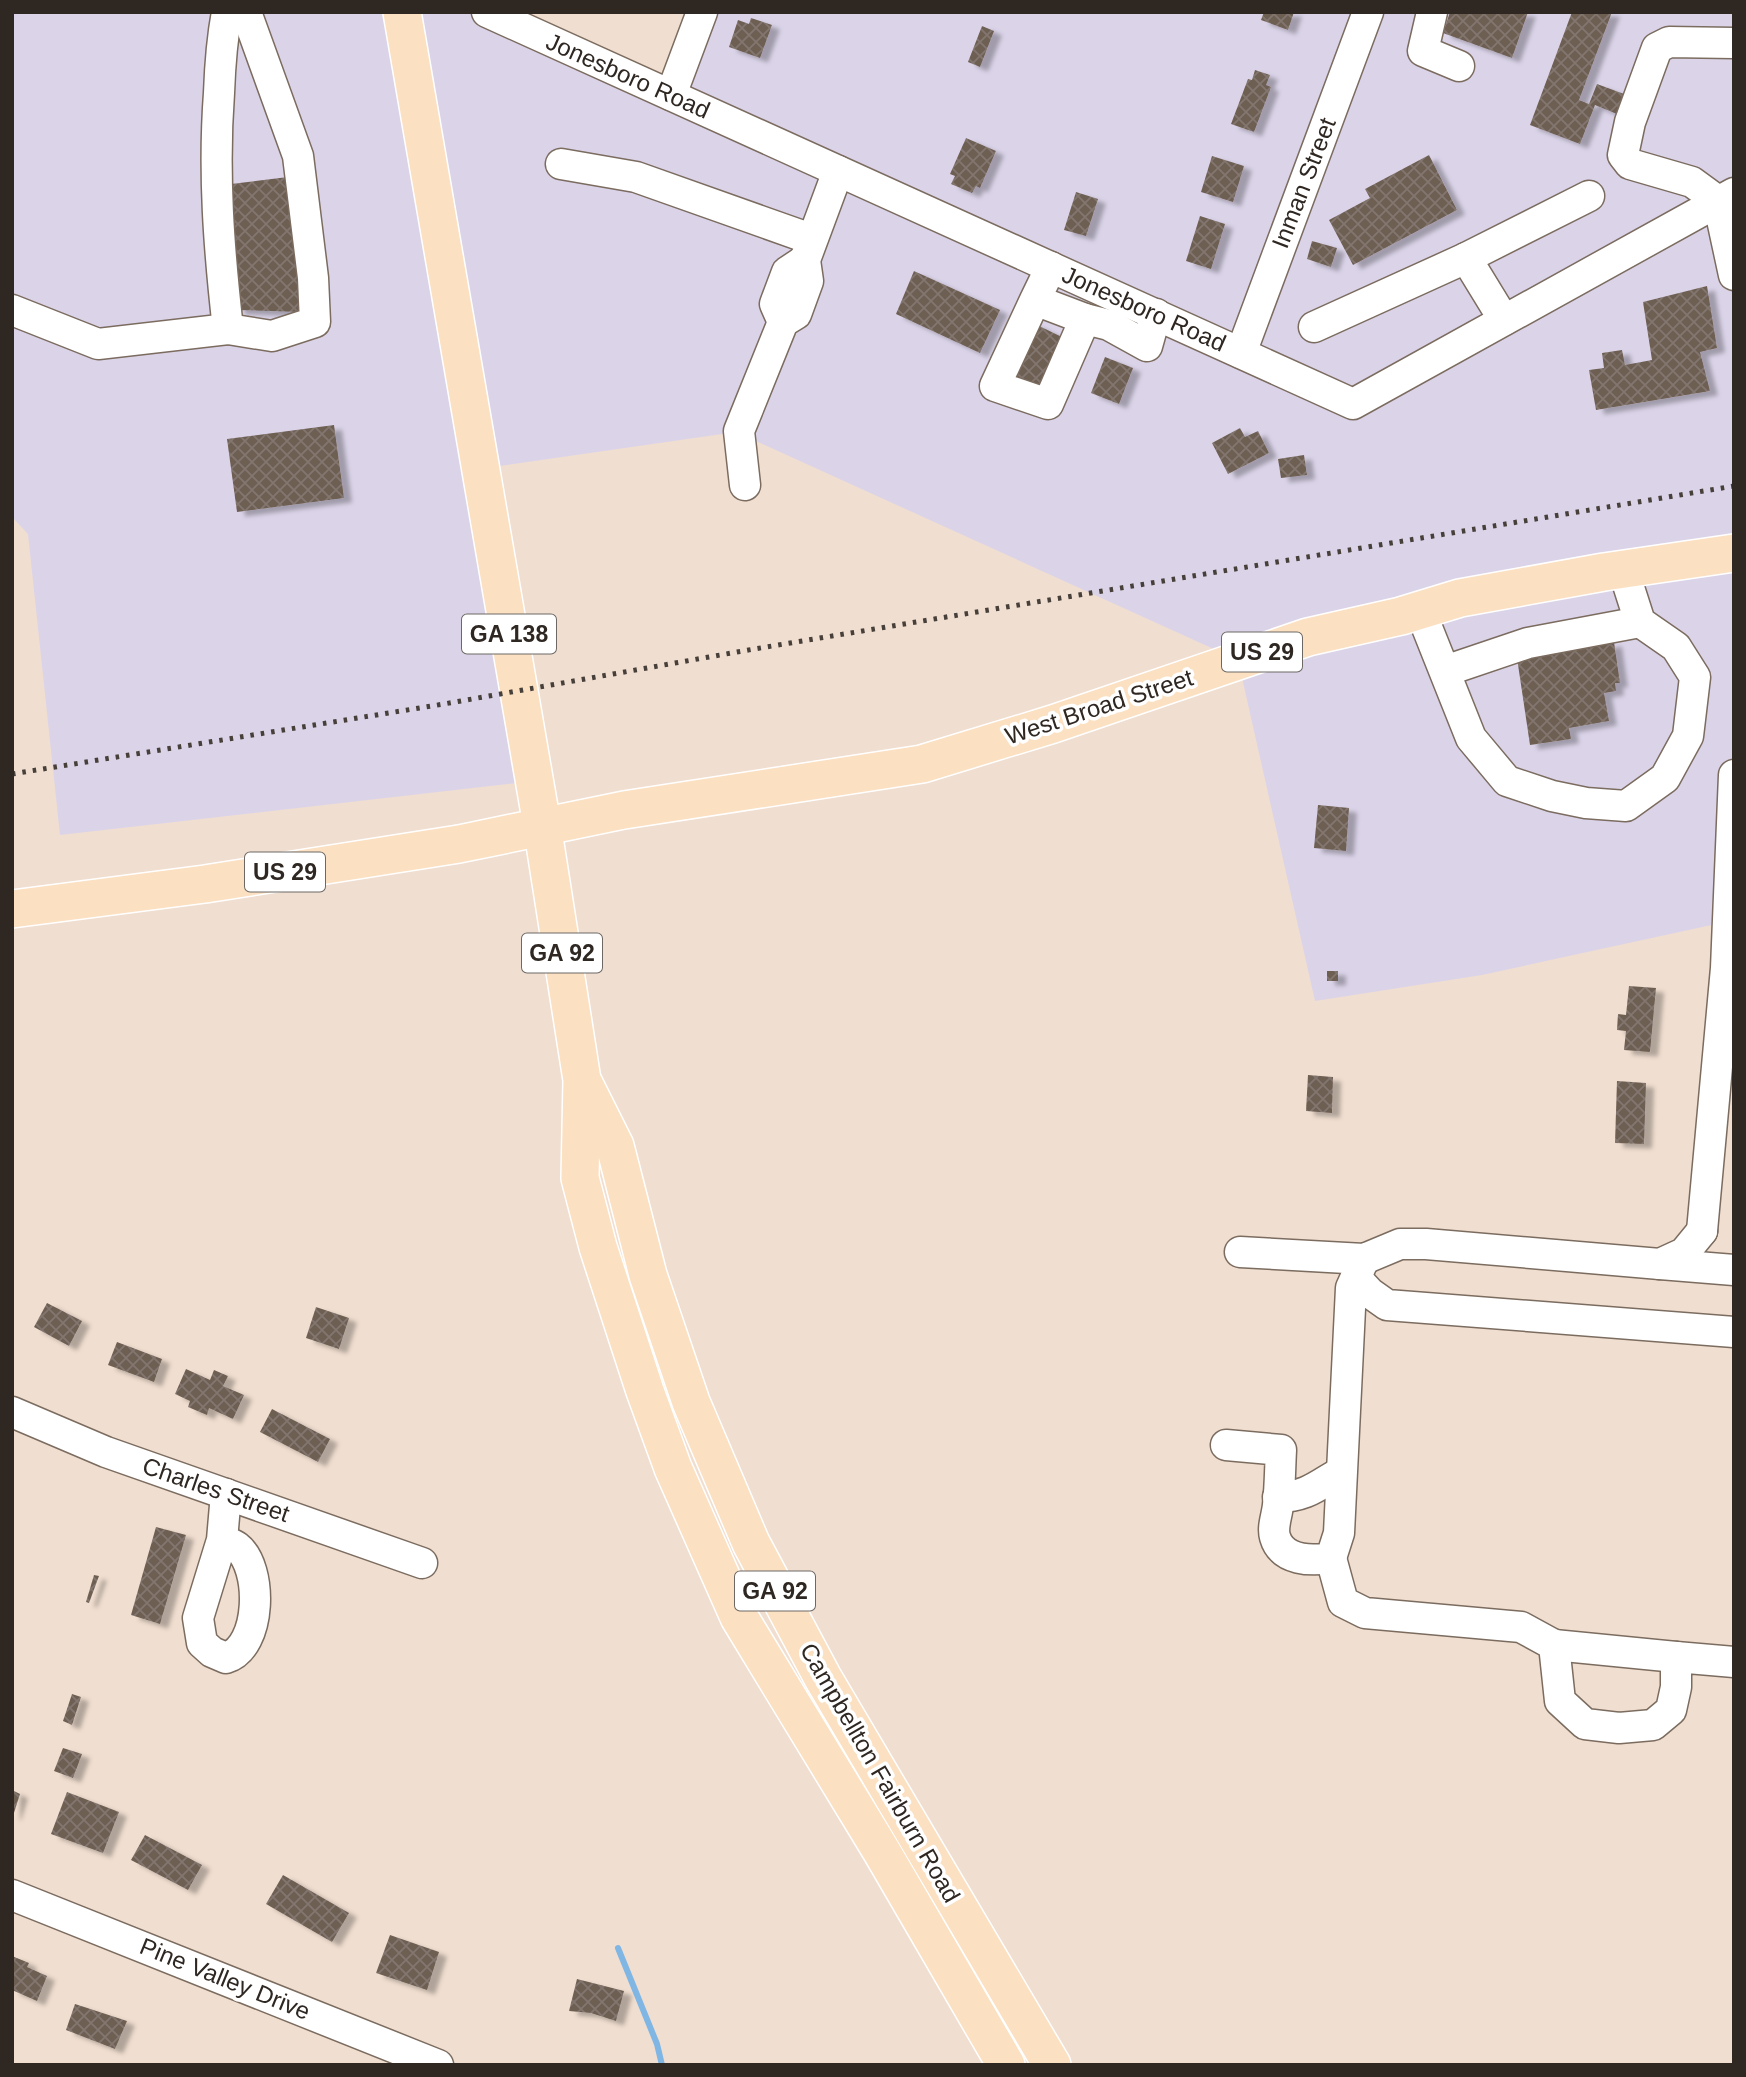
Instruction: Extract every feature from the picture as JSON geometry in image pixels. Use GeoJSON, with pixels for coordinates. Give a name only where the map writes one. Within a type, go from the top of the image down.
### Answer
{"type":"FeatureCollection","features":[{"type":"Feature","properties":{"kind":"main road","name":"GA 138"},"geometry":{"type":"LineString","coordinates":[[402,12],[542,825]]}},
{"type":"Feature","properties":{"kind":"main road","name":"West Broad Street"},"geometry":{"type":"LineString","coordinates":[[542,825],[922,764],[1053,724],[1308,637],[1460,598],[1623,569],[1734,553]]}},
{"type":"Feature","properties":{"kind":"main road","name":"US 29"},"geometry":{"type":"LineString","coordinates":[[12,909],[205,884],[405,853],[542,825]]}},
{"type":"Feature","properties":{"kind":"main road","name":"Campbellton Fairburn Road"},"geometry":{"type":"LineString","coordinates":[[542,825],[582,1080],[580,1178],[619,1314],[645,1391],[705,1543],[739,1617],[882,1852],[1006,2065]]}},
{"type":"Feature","properties":{"kind":"main road","name":"Campbellton Fairburn Road"},"geometry":{"type":"LineString","coordinates":[[582,1080],[615,1146],[648,1275],[686,1390],[751,1543],[823,1678],[1052,2065]]}},
{"type":"Feature","properties":{"kind":"street"},"geometry":{"type":"LineString","coordinates":[[227,12],[222,35],[216,126],[216,219],[228,329]]}},
{"type":"Feature","properties":{"kind":"street"},"geometry":{"type":"LineString","coordinates":[[12,310],[99,344],[228,329],[272,336],[315,322],[313,278],[298,156],[246,12]]}},
{"type":"Feature","properties":{"kind":"street","name":"Jonesboro Road"},"geometry":{"type":"LineString","coordinates":[[487,12],[1353,404],[1726,197]]}},
{"type":"Feature","properties":{"kind":"street"},"geometry":{"type":"LineString","coordinates":[[671,95],[702,12]]}},
{"type":"Feature","properties":{"kind":"street","name":"Inman Street"},"geometry":{"type":"LineString","coordinates":[[1241,353],[1368,12]]}},
{"type":"Feature","properties":{"kind":"street"},"geometry":{"type":"LineString","coordinates":[[1432,12],[1423,51],[1459,66]]}},
{"type":"Feature","properties":{"kind":"street"},"geometry":{"type":"LineString","coordinates":[[1734,43],[1669,42],[1657,48],[1630,122],[1623,155],[1630,163],[1692,182],[1726,197],[1734,275]]}},
{"type":"Feature","properties":{"kind":"street"},"geometry":{"type":"LineString","coordinates":[[561,164],[636,177],[808,249]]}},
{"type":"Feature","properties":{"kind":"street"},"geometry":{"type":"LineString","coordinates":[[745,485],[739,431],[783,321],[775,304],[787,272],[808,249],[838,171]]}},
{"type":"Feature","properties":{"kind":"street"},"geometry":{"type":"LineString","coordinates":[[1314,327],[1466,258],[1589,196]]}},
{"type":"Feature","properties":{"kind":"street"},"geometry":{"type":"LineString","coordinates":[[1466,258],[1504,320]]}},
{"type":"Feature","properties":{"kind":"street"},"geometry":{"type":"LineString","coordinates":[[1051,267],[995,386],[1048,404],[1085,319]]}},
{"type":"Feature","properties":{"kind":"street"},"geometry":{"type":"LineString","coordinates":[[1035,300],[1109,325],[1147,346],[1156,314]]}},
{"type":"Feature","properties":{"kind":"street"},"geometry":{"type":"LineString","coordinates":[[1420,610],[1471,738],[1507,781],[1552,796],[1586,803],[1626,806],[1665,778],[1688,736],[1695,677],[1676,647],[1640,622],[1623,569]]}},
{"type":"Feature","properties":{"kind":"street"},"geometry":{"type":"LineString","coordinates":[[1445,671],[1528,643],[1640,622]]}},
{"type":"Feature","properties":{"kind":"street"},"geometry":{"type":"LineString","coordinates":[[1660,1264],[1684,1253],[1702,1231],[1730,969],[1734,775]]}},
{"type":"Feature","properties":{"kind":"street"},"geometry":{"type":"LineString","coordinates":[[1702,1231],[1724,1261],[1734,1268]]}},
{"type":"Feature","properties":{"kind":"street"},"geometry":{"type":"LineString","coordinates":[[1734,1268],[1400,1244],[1360,1269],[1351,1288],[1339,1533],[1331,1558],[1343,1602],[1365,1613],[1521,1627],[1554,1645],[1734,1662]]}},
{"type":"Feature","properties":{"kind":"street"},"geometry":{"type":"LineString","coordinates":[[1240,1252],[1299,1257],[1360,1269]]}},
{"type":"Feature","properties":{"kind":"street"},"geometry":{"type":"LineString","coordinates":[[1360,1269],[1370,1293],[1387,1305],[1734,1332]]}},
{"type":"Feature","properties":{"kind":"street"},"geometry":{"type":"LineString","coordinates":[[1350,1338],[1387,1305]]}},
{"type":"Feature","properties":{"kind":"street","name":"Charles Street"},"geometry":{"type":"LineString","coordinates":[[12,1412],[106,1452],[422,1563]]}},
{"type":"Feature","properties":{"kind":"street"},"geometry":{"type":"LineString","coordinates":[[1226,1445],[1281,1450],[1275,1539],[1288,1554],[1310,1562],[1331,1558]]}},
{"type":"Feature","properties":{"kind":"street"},"geometry":{"type":"LineString","coordinates":[[1278,1497],[1295,1497],[1313,1491],[1342,1472]]}},
{"type":"Feature","properties":{"kind":"street"},"geometry":{"type":"LineString","coordinates":[[222,1539],[226,1494]]}},
{"type":"Feature","properties":{"kind":"street"},"geometry":{"type":"LineString","coordinates":[[1554,1645],[1560,1701],[1586,1724],[1619,1728],[1653,1724],[1671,1710],[1676,1687],[1676,1657]]}},
{"type":"Feature","properties":{"kind":"street","name":"Pine Valley Drive"},"geometry":{"type":"LineString","coordinates":[[12,1895],[438,2065]]}},
{"type":"Feature","properties":{"kind":"shaded area"},"geometry":{"type":"Polygon","coordinates":[[[12,12],[488,12],[660,84],[687,12],[1734,12],[1734,874],[1730,921],[1482,975],[1315,1001],[1238,660],[736,432],[479,469],[526,782],[60,835],[28,534],[12,517],[12,12]]]}},
{"type":"Feature","properties":{"kind":"building"},"geometry":{"type":"Polygon","coordinates":[[[1264,12],[1294,12],[1288,30],[1261,20],[1264,12]]]}},
{"type":"Feature","properties":{"kind":"building"},"geometry":{"type":"Polygon","coordinates":[[[1450,12],[1528,12],[1512,58],[1443,33],[1450,12]]]}},
{"type":"Feature","properties":{"kind":"building"},"geometry":{"type":"Polygon","coordinates":[[[1572,12],[1612,12],[1579,100],[1589,104],[1597,84],[1624,94],[1617,114],[1595,105],[1580,144],[1530,125],[1572,12]]]}},
{"type":"Feature","properties":{"kind":"building"},"geometry":{"type":"Polygon","coordinates":[[[751,18],[772,25],[760,58],[729,47],[738,20],[749,24],[751,18]]]}},
{"type":"Feature","properties":{"kind":"building"},"geometry":{"type":"Polygon","coordinates":[[[982,26],[994,31],[980,67],[968,62],[982,26]]]}},
{"type":"Feature","properties":{"kind":"building"},"geometry":{"type":"Polygon","coordinates":[[[1255,70],[1270,75],[1266,85],[1271,87],[1254,132],[1231,124],[1248,79],[1252,80],[1255,70]]]}},
{"type":"Feature","properties":{"kind":"building"},"geometry":{"type":"Polygon","coordinates":[[[966,138],[996,151],[980,188],[976,186],[972,193],[951,184],[955,176],[950,174],[966,138]]]}},
{"type":"Feature","properties":{"kind":"building"},"geometry":{"type":"Polygon","coordinates":[[[1429,155],[1457,210],[1353,265],[1329,220],[1370,198],[1365,189],[1429,155]]]}},
{"type":"Feature","properties":{"kind":"building"},"geometry":{"type":"Polygon","coordinates":[[[1212,156],[1244,166],[1233,202],[1201,192],[1212,156]]]}},
{"type":"Feature","properties":{"kind":"building"},"geometry":{"type":"Polygon","coordinates":[[[288,177],[300,312],[237,310],[223,185],[288,177]]]}},
{"type":"Feature","properties":{"kind":"building"},"geometry":{"type":"Polygon","coordinates":[[[1076,192],[1098,199],[1086,236],[1064,230],[1076,192]]]}},
{"type":"Feature","properties":{"kind":"building"},"geometry":{"type":"Polygon","coordinates":[[[1200,216],[1225,224],[1211,269],[1186,261],[1200,216]]]}},
{"type":"Feature","properties":{"kind":"building"},"geometry":{"type":"Polygon","coordinates":[[[1312,241],[1337,248],[1331,267],[1307,259],[1312,241]]]}},
{"type":"Feature","properties":{"kind":"building"},"geometry":{"type":"Polygon","coordinates":[[[914,271],[1000,310],[980,353],[896,314],[914,271]]]}},
{"type":"Feature","properties":{"kind":"building"},"geometry":{"type":"Polygon","coordinates":[[[1707,286],[1717,348],[1700,352],[1710,391],[1596,410],[1589,370],[1604,368],[1602,353],[1622,350],[1625,365],[1652,360],[1643,302],[1707,286]]]}},
{"type":"Feature","properties":{"kind":"building"},"geometry":{"type":"Polygon","coordinates":[[[1033,323],[1068,340],[1045,394],[1008,378],[1033,323]]]}},
{"type":"Feature","properties":{"kind":"building"},"geometry":{"type":"Polygon","coordinates":[[[1105,357],[1133,368],[1119,404],[1091,393],[1105,357]]]}},
{"type":"Feature","properties":{"kind":"building"},"geometry":{"type":"Polygon","coordinates":[[[334,425],[344,498],[237,512],[227,439],[334,425]]]}},
{"type":"Feature","properties":{"kind":"building"},"geometry":{"type":"Polygon","coordinates":[[[1240,428],[1245,437],[1258,431],[1269,453],[1228,474],[1212,443],[1240,428]]]}},
{"type":"Feature","properties":{"kind":"building"},"geometry":{"type":"Polygon","coordinates":[[[1304,455],[1307,475],[1281,478],[1278,459],[1304,455]]]}},
{"type":"Feature","properties":{"kind":"building"},"geometry":{"type":"Polygon","coordinates":[[[1614,642],[1620,683],[1615,683],[1616,691],[1604,693],[1609,721],[1569,728],[1571,739],[1530,745],[1517,658],[1614,642]]]}},
{"type":"Feature","properties":{"kind":"building"},"geometry":{"type":"Polygon","coordinates":[[[1318,805],[1349,808],[1346,851],[1314,848],[1318,805]]]}},
{"type":"Feature","properties":{"kind":"building"},"geometry":{"type":"Polygon","coordinates":[[[1327,971],[1338,971],[1338,981],[1327,981],[1327,971]]]}},
{"type":"Feature","properties":{"kind":"building"},"geometry":{"type":"Polygon","coordinates":[[[1629,986],[1656,988],[1650,1052],[1624,1050],[1626,1031],[1617,1030],[1618,1014],[1626,1015],[1629,986]]]}},
{"type":"Feature","properties":{"kind":"building"},"geometry":{"type":"Polygon","coordinates":[[[1308,1075],[1333,1077],[1332,1113],[1306,1111],[1308,1075]]]}},
{"type":"Feature","properties":{"kind":"building"},"geometry":{"type":"Polygon","coordinates":[[[1617,1081],[1646,1083],[1644,1144],[1615,1143],[1617,1081]]]}},
{"type":"Feature","properties":{"kind":"building"},"geometry":{"type":"Polygon","coordinates":[[[47,1303],[82,1321],[69,1346],[34,1327],[47,1303]]]}},
{"type":"Feature","properties":{"kind":"building"},"geometry":{"type":"Polygon","coordinates":[[[316,1307],[349,1318],[339,1349],[306,1338],[316,1307]]]}},
{"type":"Feature","properties":{"kind":"building"},"geometry":{"type":"Polygon","coordinates":[[[117,1342],[162,1359],[154,1382],[108,1365],[117,1342]]]}},
{"type":"Feature","properties":{"kind":"building"},"geometry":{"type":"Polygon","coordinates":[[[186,1369],[210,1380],[214,1370],[228,1376],[223,1386],[244,1395],[233,1419],[209,1408],[207,1415],[188,1407],[190,1401],[175,1394],[186,1369]]]}},
{"type":"Feature","properties":{"kind":"building"},"geometry":{"type":"Polygon","coordinates":[[[272,1409],[330,1439],[318,1462],[260,1432],[272,1409]]]}},
{"type":"Feature","properties":{"kind":"building"},"geometry":{"type":"Polygon","coordinates":[[[156,1527],[186,1535],[160,1624],[131,1615],[156,1527]]]}},
{"type":"Feature","properties":{"kind":"building"},"geometry":{"type":"Polygon","coordinates":[[[94,1575],[99,1576],[89,1603],[86,1602],[94,1575]]]}},
{"type":"Feature","properties":{"kind":"building"},"geometry":{"type":"Polygon","coordinates":[[[72,1694],[81,1697],[72,1725],[63,1721],[72,1694]]]}},
{"type":"Feature","properties":{"kind":"building"},"geometry":{"type":"Polygon","coordinates":[[[63,1748],[82,1754],[73,1778],[54,1771],[63,1748]]]}},
{"type":"Feature","properties":{"kind":"building"},"geometry":{"type":"Polygon","coordinates":[[[12,1790],[20,1794],[13,1816],[12,1816],[12,1790]]]}},
{"type":"Feature","properties":{"kind":"building"},"geometry":{"type":"Polygon","coordinates":[[[67,1792],[119,1812],[103,1853],[51,1834],[67,1792]]]}},
{"type":"Feature","properties":{"kind":"building"},"geometry":{"type":"Polygon","coordinates":[[[145,1835],[202,1865],[188,1890],[131,1860],[145,1835]]]}},
{"type":"Feature","properties":{"kind":"building"},"geometry":{"type":"Polygon","coordinates":[[[283,1875],[349,1913],[332,1942],[266,1904],[283,1875]]]}},
{"type":"Feature","properties":{"kind":"building"},"geometry":{"type":"Polygon","coordinates":[[[390,1935],[439,1952],[427,1990],[376,1973],[390,1935]]]}},
{"type":"Feature","properties":{"kind":"building"},"geometry":{"type":"Polygon","coordinates":[[[12,1956],[29,1963],[27,1967],[47,1976],[37,2001],[12,1990],[12,1956]]]}},
{"type":"Feature","properties":{"kind":"building"},"geometry":{"type":"Polygon","coordinates":[[[577,1979],[624,1991],[616,2021],[591,2013],[569,2011],[577,1979]]]}},
{"type":"Feature","properties":{"kind":"building"},"geometry":{"type":"Polygon","coordinates":[[[75,2004],[127,2021],[115,2049],[66,2030],[75,2004]]]}},
{"type":"Feature","properties":{"kind":"waterway"},"geometry":{"type":"LineString","coordinates":[[618,1948],[657,2044],[662,2065]]}},
{"type":"Feature","properties":{"kind":"railway"},"geometry":{"type":"LineString","coordinates":[[12,774],[444,704],[754,649],[1734,486]]}}]}
